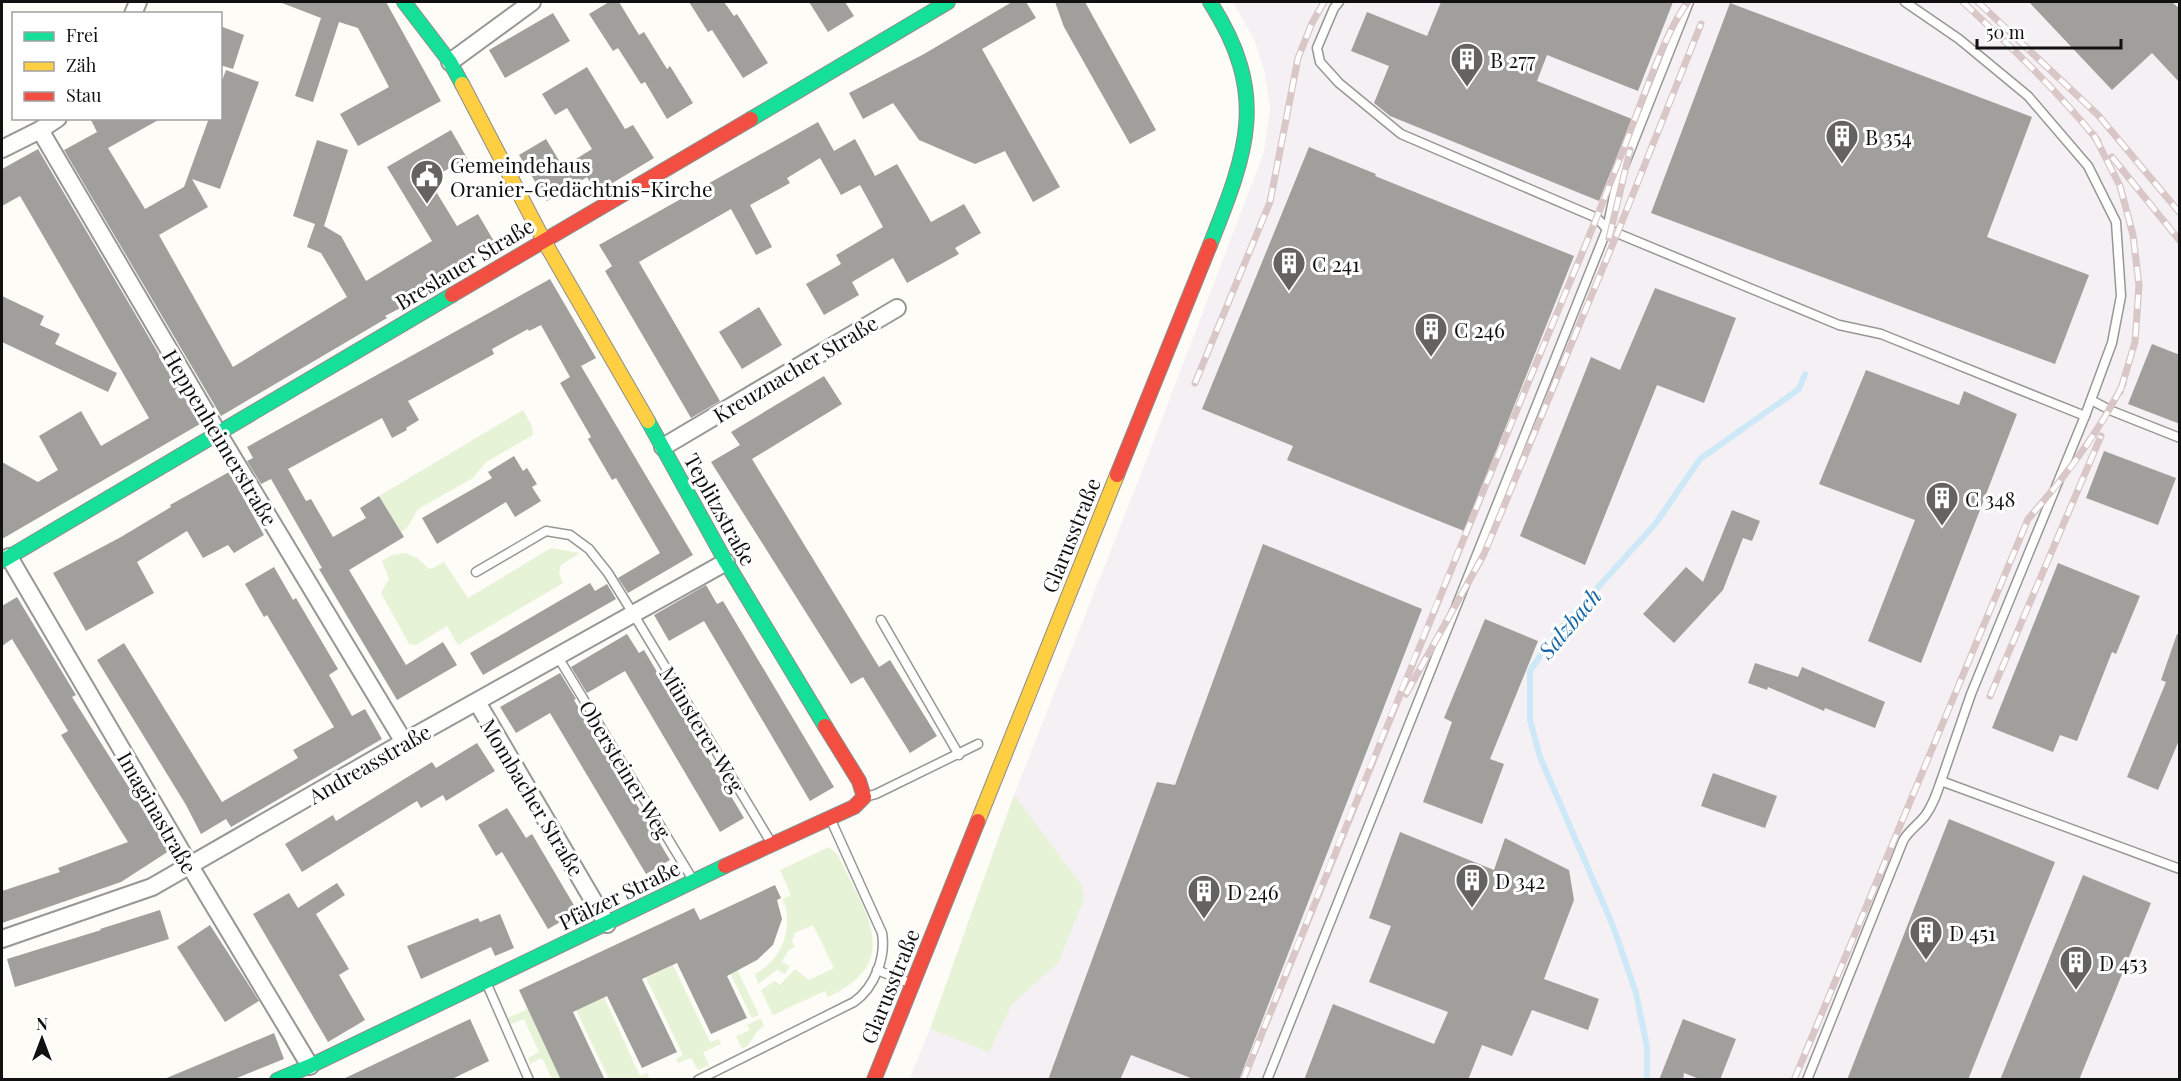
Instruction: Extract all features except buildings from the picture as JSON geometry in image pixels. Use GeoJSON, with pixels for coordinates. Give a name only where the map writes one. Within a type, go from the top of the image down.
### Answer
{"type":"FeatureCollection","features":[{"type":"Feature","properties":{"kind":"street","name":"Teplitzstraße"},"geometry":{"type":"LineString","coordinates":[[404,2],[450,62],[544,241],[663,447],[726,562],[859,781],[864,797]]}},
{"type":"Feature","properties":{"kind":"street"},"geometry":{"type":"LineString","coordinates":[[450,62],[532,2]]}},
{"type":"Feature","properties":{"kind":"street","name":"Breslauer Straße"},"geometry":{"type":"LineString","coordinates":[[5,559],[948,2]]}},
{"type":"Feature","properties":{"kind":"street","name":"Glarusstraße"},"geometry":{"type":"LineString","coordinates":[[874,1080],[1223,213],[1241,162],[1248,110],[1245,80],[1235,46],[1210,2]]}},
{"type":"Feature","properties":{"kind":"street"},"geometry":{"type":"LineString","coordinates":[[2,149],[55,120]]}},
{"type":"Feature","properties":{"kind":"street","name":"Heppenheimerstraße"},"geometry":{"type":"LineString","coordinates":[[40,130],[218,434],[404,742]]}},
{"type":"Feature","properties":{"kind":"street","name":"Kreuznacher Straße"},"geometry":{"type":"LineString","coordinates":[[663,447],[897,308]]}},
{"type":"Feature","properties":{"kind":"street","name":"Imaginastraße"},"geometry":{"type":"LineString","coordinates":[[5,559],[310,1066]]}},
{"type":"Feature","properties":{"kind":"street","name":"Andreasstraße"},"geometry":{"type":"LineString","coordinates":[[2,939],[152,888],[404,742],[726,562]]}},
{"type":"Feature","properties":{"kind":"street","name":"Mombacher Straße"},"geometry":{"type":"LineString","coordinates":[[477,702],[608,924]]}},
{"type":"Feature","properties":{"kind":"street","name":"Pfälzer Straße"},"geometry":{"type":"LineString","coordinates":[[277,1080],[608,924],[694,880],[854,807],[864,797]]}},
{"type":"Feature","properties":{"kind":"lane"},"geometry":{"type":"LineString","coordinates":[[1339,2],[1334,8],[1317,48],[1320,62],[1339,82],[1401,134],[1597,218],[1607,229],[1839,325],[1881,334],[2085,416]]}},
{"type":"Feature","properties":{"kind":"lane"},"geometry":{"type":"LineString","coordinates":[[1267,1080],[1607,229],[1616,186],[1689,2]]}},
{"type":"Feature","properties":{"kind":"lane"},"geometry":{"type":"LineString","coordinates":[[1808,1080],[1906,834],[1924,817],[1932,805],[1971,694],[2091,400],[2112,343],[2121,296],[2116,222],[2088,166],[2028,96],[1959,39],[1905,2]]}},
{"type":"Feature","properties":{"kind":"lane"},"geometry":{"type":"LineString","coordinates":[[2091,400],[2112,411],[2180,438]]}},
{"type":"Feature","properties":{"kind":"lane","name":"Münsterer Weg"},"geometry":{"type":"LineString","coordinates":[[476,572],[546,531],[570,535],[589,549],[608,573],[772,844]]}},
{"type":"Feature","properties":{"kind":"lane"},"geometry":{"type":"LineString","coordinates":[[881,620],[959,755]]}},
{"type":"Feature","properties":{"kind":"lane","name":"Obersteiner Weg"},"geometry":{"type":"LineString","coordinates":[[558,657],[694,880]]}},
{"type":"Feature","properties":{"kind":"lane","name":"Pfälzer Straße"},"geometry":{"type":"LineString","coordinates":[[864,797],[876,794],[978,744]]}},
{"type":"Feature","properties":{"kind":"lane"},"geometry":{"type":"LineString","coordinates":[[1941,781],[2180,869]]}},
{"type":"Feature","properties":{"kind":"lane"},"geometry":{"type":"LineString","coordinates":[[698,1080],[854,1002],[866,990],[877,970],[883,952],[882,933],[829,818]]}},
{"type":"Feature","properties":{"kind":"lane"},"geometry":{"type":"LineString","coordinates":[[877,970],[912,984]]}},
{"type":"Feature","properties":{"kind":"lane"},"geometry":{"type":"LineString","coordinates":[[486,982],[529,1080]]}},
{"type":"Feature","properties":{"kind":"shaded area"},"geometry":{"type":"Polygon","coordinates":[[[1233,2],[2179,2],[2179,1079],[909,1080],[930,1029],[1014,795],[1139,479],[1264,152],[1270,108],[1265,74],[1255,41],[1233,2]]]}},
{"type":"Feature","properties":{"kind":"green space"},"geometry":{"type":"Polygon","coordinates":[[[523,410],[532,426],[533,435],[486,462],[473,478],[420,508],[401,532],[379,496],[523,410]]]}},
{"type":"Feature","properties":{"kind":"green space"},"geometry":{"type":"Polygon","coordinates":[[[551,548],[580,553],[561,565],[559,573],[563,583],[458,645],[447,626],[416,645],[409,644],[381,593],[389,579],[382,561],[392,555],[406,553],[417,558],[429,569],[444,562],[468,598],[551,548]]]}},
{"type":"Feature","properties":{"kind":"green space"},"geometry":{"type":"Polygon","coordinates":[[[1014,795],[1082,886],[1084,899],[1058,963],[1012,1004],[989,1052],[930,1029],[1014,795]]]}},
{"type":"Feature","properties":{"kind":"green space"},"geometry":{"type":"Polygon","coordinates":[[[829,847],[838,855],[867,915],[872,934],[872,951],[866,968],[852,983],[828,997],[825,991],[773,1015],[761,990],[775,981],[780,985],[795,969],[809,980],[834,968],[813,925],[795,933],[792,941],[795,947],[788,951],[782,962],[790,966],[785,974],[777,970],[758,984],[755,974],[779,952],[786,932],[786,910],[783,899],[791,895],[780,870],[829,847]]]}},
{"type":"Feature","properties":{"kind":"green space"},"geometry":{"type":"Polygon","coordinates":[[[728,951],[759,1015],[752,1018],[721,954],[728,951]]]}},
{"type":"Feature","properties":{"kind":"green space"},"geometry":{"type":"Polygon","coordinates":[[[673,965],[710,1042],[719,1039],[721,1044],[703,1052],[709,1065],[698,1070],[691,1058],[678,1063],[676,1059],[683,1055],[646,978],[673,965]]]}},
{"type":"Feature","properties":{"kind":"green space"},"geometry":{"type":"Polygon","coordinates":[[[604,997],[640,1076],[647,1073],[650,1079],[609,1079],[576,1010],[604,997]]]}},
{"type":"Feature","properties":{"kind":"green space"},"geometry":{"type":"Polygon","coordinates":[[[528,1009],[561,1079],[552,1079],[542,1058],[530,1064],[528,1058],[539,1052],[524,1019],[511,1024],[508,1018],[528,1009]]]}},
{"type":"Feature","properties":{"kind":"green space"},"geometry":{"type":"Polygon","coordinates":[[[761,1018],[764,1026],[742,1049],[736,1036],[750,1030],[747,1025],[761,1018]]]}},
{"type":"Feature","properties":{"kind":"waterway","name":"Salzbach"},"geometry":{"type":"LineString","coordinates":[[1647,1080],[1647,1047],[1636,993],[1613,926],[1540,757],[1530,720],[1530,671],[1553,637],[1656,523],[1700,459],[1799,389],[1805,374]]}},
{"type":"Feature","properties":{"kind":"railway"},"geometry":{"type":"LineString","coordinates":[[1195,383],[1270,202],[1298,58],[1312,23],[1324,2]]}},
{"type":"Feature","properties":{"kind":"railway"},"geometry":{"type":"LineString","coordinates":[[1243,1080],[1406,678],[1590,235],[1655,67],[1674,24],[1688,2]]}},
{"type":"Feature","properties":{"kind":"railway"},"geometry":{"type":"LineString","coordinates":[[1963,2],[2050,86],[2098,141]]}},
{"type":"Feature","properties":{"kind":"railway"},"geometry":{"type":"LineString","coordinates":[[1978,2],[2098,115],[2180,213]]}},
{"type":"Feature","properties":{"kind":"railway"},"geometry":{"type":"LineString","coordinates":[[1406,694],[1484,554],[1617,234],[1701,24]]}},
{"type":"Feature","properties":{"kind":"railway"},"geometry":{"type":"LineString","coordinates":[[2094,135],[2120,186],[2133,235],[2139,285],[2135,342],[2120,392]]}},
{"type":"Feature","properties":{"kind":"railway"},"geometry":{"type":"LineString","coordinates":[[1609,238],[1630,150]]}},
{"type":"Feature","properties":{"kind":"railway"},"geometry":{"type":"LineString","coordinates":[[2112,157],[2180,241]]}},
{"type":"Feature","properties":{"kind":"railway"},"geometry":{"type":"LineString","coordinates":[[1794,1080],[2028,519],[2080,454],[2103,420],[2123,384]]}},
{"type":"Feature","properties":{"kind":"railway"},"geometry":{"type":"LineString","coordinates":[[1990,696],[2101,436]]}},
{"type":"Feature","properties":{"kind":"traffic: fast"},"geometry":{"type":"LineString","coordinates":[[404,2],[450,62],[462,84]]}},
{"type":"Feature","properties":{"kind":"traffic: fast"},"geometry":{"type":"LineString","coordinates":[[751,119],[948,2]]}},
{"type":"Feature","properties":{"kind":"traffic: fast"},"geometry":{"type":"LineString","coordinates":[[1210,2],[1228,35],[1240,65],[1246,94],[1246,122],[1242,151],[1234,180],[1210,245]]}},
{"type":"Feature","properties":{"kind":"traffic: fast"},"geometry":{"type":"LineString","coordinates":[[2,561],[452,295]]}},
{"type":"Feature","properties":{"kind":"traffic: fast"},"geometry":{"type":"LineString","coordinates":[[648,421],[726,562],[825,726]]}},
{"type":"Feature","properties":{"kind":"traffic: fast"},"geometry":{"type":"LineString","coordinates":[[277,1080],[725,866]]}},
{"type":"Feature","properties":{"kind":"traffic: slow"},"geometry":{"type":"LineString","coordinates":[[462,84],[544,241],[648,421]]}},
{"type":"Feature","properties":{"kind":"traffic: slow"},"geometry":{"type":"LineString","coordinates":[[978,821],[1117,475]]}},
{"type":"Feature","properties":{"kind":"traffic: jam"},"geometry":{"type":"LineString","coordinates":[[452,295],[751,119]]}},
{"type":"Feature","properties":{"kind":"traffic: jam"},"geometry":{"type":"LineString","coordinates":[[1117,475],[1210,245]]}},
{"type":"Feature","properties":{"kind":"traffic: jam"},"geometry":{"type":"LineString","coordinates":[[725,866],[854,807],[864,797],[859,781],[825,726]]}},
{"type":"Feature","properties":{"kind":"traffic: jam"},"geometry":{"type":"LineString","coordinates":[[874,1080],[978,821]]}},
{"type":"Feature","properties":{"kind":"place","name":"B 277"},"geometry":{"type":"Point","coordinates":[1467,88]}},
{"type":"Feature","properties":{"kind":"place","name":"B 354"},"geometry":{"type":"Point","coordinates":[1842,165]}},
{"type":"Feature","properties":{"kind":"place","name":"Gemeindehaus Oranier-Gedächtnis-Kirche"},"geometry":{"type":"Point","coordinates":[427,205]}},
{"type":"Feature","properties":{"kind":"place","name":"C 241"},"geometry":{"type":"Point","coordinates":[1289,292]}},
{"type":"Feature","properties":{"kind":"place","name":"C 246"},"geometry":{"type":"Point","coordinates":[1431,358]}},
{"type":"Feature","properties":{"kind":"place","name":"C 348"},"geometry":{"type":"Point","coordinates":[1942,527]}},
{"type":"Feature","properties":{"kind":"place","name":"D 342"},"geometry":{"type":"Point","coordinates":[1472,909]}},
{"type":"Feature","properties":{"kind":"place","name":"D 246"},"geometry":{"type":"Point","coordinates":[1204,920]}},
{"type":"Feature","properties":{"kind":"place","name":"D 451"},"geometry":{"type":"Point","coordinates":[1926,961]}},
{"type":"Feature","properties":{"kind":"place","name":"D 453"},"geometry":{"type":"Point","coordinates":[2076,991]}}]}
